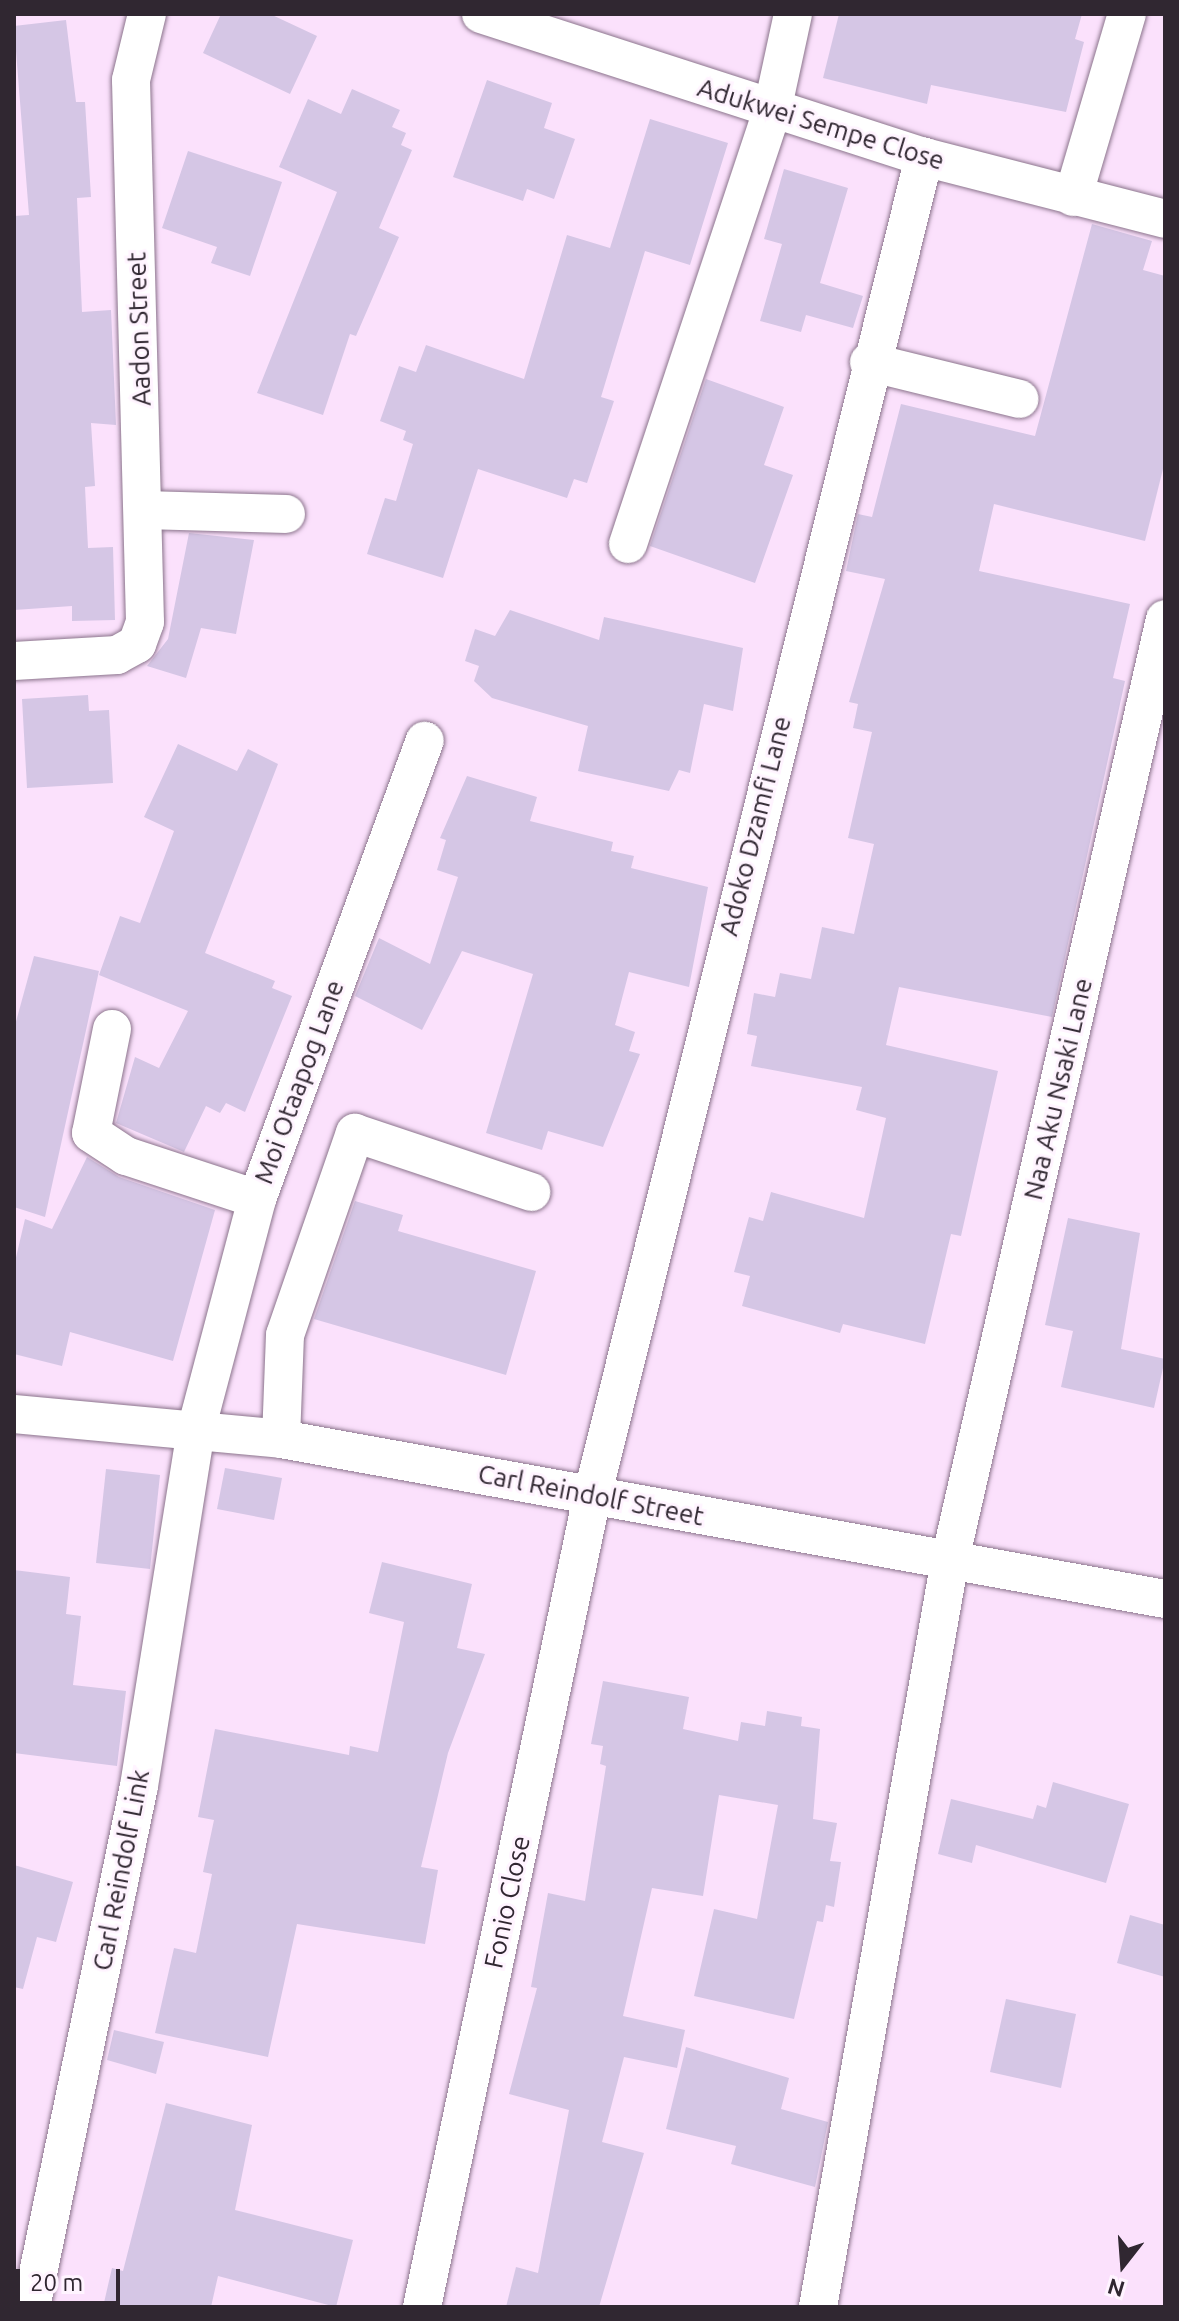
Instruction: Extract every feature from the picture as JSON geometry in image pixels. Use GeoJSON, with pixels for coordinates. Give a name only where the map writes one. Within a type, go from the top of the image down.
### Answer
{"type":"FeatureCollection","features":[{"type":"Feature","properties":{"kind":"street","name":"Aadon Street"},"geometry":{"type":"LineString","coordinates":[[14,661],[117,655],[137,644],[145,622],[145,510],[131,80],[147,14]]}},
{"type":"Feature","properties":{"kind":"street","name":"Adukwei Sempe Close"},"geometry":{"type":"LineString","coordinates":[[481,14],[772,111],[924,157],[1165,219]]}},
{"type":"Feature","properties":{"kind":"street"},"geometry":{"type":"LineString","coordinates":[[628,544],[772,111],[793,14]]}},
{"type":"Feature","properties":{"kind":"street"},"geometry":{"type":"LineString","coordinates":[[1073,197],[1127,14]]}},
{"type":"Feature","properties":{"kind":"street","name":"Adoko Dzamfi Lane"},"geometry":{"type":"LineString","coordinates":[[592,1497],[869,362],[924,157]]}},
{"type":"Feature","properties":{"kind":"street"},"geometry":{"type":"LineString","coordinates":[[869,362],[1020,399]]}},
{"type":"Feature","properties":{"kind":"street"},"geometry":{"type":"LineString","coordinates":[[145,510],[286,514]]}},
{"type":"Feature","properties":{"kind":"street","name":"Naa Aku Nsaki Lane"},"geometry":{"type":"LineString","coordinates":[[818,2307],[950,1560],[1165,619]]}},
{"type":"Feature","properties":{"kind":"street","name":"Moi Otaapog Lane"},"geometry":{"type":"LineString","coordinates":[[196,1430],[257,1199],[425,741]]}},
{"type":"Feature","properties":{"kind":"street"},"geometry":{"type":"LineString","coordinates":[[112,1029],[91,1133],[126,1156],[257,1199]]}},
{"type":"Feature","properties":{"kind":"street"},"geometry":{"type":"LineString","coordinates":[[281,1439],[285,1335],[355,1133],[531,1192]]}},
{"type":"Feature","properties":{"kind":"street","name":"Carl Reindolf Street"},"geometry":{"type":"LineString","coordinates":[[14,1414],[281,1439],[1165,1599]]}},
{"type":"Feature","properties":{"kind":"street","name":"Carl Reindolf Link"},"geometry":{"type":"LineString","coordinates":[[31,2307],[139,1786],[196,1430]]}},
{"type":"Feature","properties":{"kind":"street","name":"Fonio Close"},"geometry":{"type":"LineString","coordinates":[[422,2307],[592,1497]]}},
{"type":"Feature","properties":{"kind":"building"},"geometry":{"type":"Polygon","coordinates":[[[221,14],[270,14],[317,36],[290,94],[203,53],[221,14]]]}},
{"type":"Feature","properties":{"kind":"building"},"geometry":{"type":"Polygon","coordinates":[[[839,14],[1082,14],[1075,39],[1084,42],[1066,112],[931,85],[927,104],[823,78],[839,14]]]}},
{"type":"Feature","properties":{"kind":"building"},"geometry":{"type":"Polygon","coordinates":[[[66,20],[76,102],[85,102],[91,197],[77,198],[82,312],[111,310],[116,425],[91,423],[95,486],[85,487],[88,548],[113,547],[115,620],[72,621],[72,606],[14,610],[14,216],[29,215],[14,26],[66,20]]]}},
{"type":"Feature","properties":{"kind":"building"},"geometry":{"type":"Polygon","coordinates":[[[487,80],[552,103],[544,128],[575,139],[554,199],[527,189],[523,201],[453,177],[487,80]]]}},
{"type":"Feature","properties":{"kind":"building"},"geometry":{"type":"Polygon","coordinates":[[[352,89],[400,110],[392,127],[406,133],[401,145],[412,150],[379,228],[399,237],[356,336],[350,334],[323,415],[257,393],[337,192],[279,167],[308,99],[341,114],[352,89]]]}},
{"type":"Feature","properties":{"kind":"building"},"geometry":{"type":"Polygon","coordinates":[[[650,119],[728,143],[690,265],[645,251],[601,397],[614,401],[587,483],[574,479],[567,498],[478,469],[443,578],[367,554],[385,498],[396,501],[413,444],[403,440],[406,431],[380,421],[399,366],[416,372],[426,345],[524,379],[567,235],[610,248],[650,119]]]}},
{"type":"Feature","properties":{"kind":"building"},"geometry":{"type":"Polygon","coordinates":[[[188,151],[282,182],[250,276],[211,263],[217,247],[162,228],[188,151]]]}},
{"type":"Feature","properties":{"kind":"building"},"geometry":{"type":"Polygon","coordinates":[[[784,169],[848,188],[820,283],[863,296],[853,328],[806,315],[801,332],[760,321],[782,244],[764,239],[784,169]]]}},
{"type":"Feature","properties":{"kind":"building"},"geometry":{"type":"Polygon","coordinates":[[[1092,224],[1152,241],[1143,270],[1165,276],[1165,461],[1145,541],[994,504],[979,571],[1130,604],[1113,678],[1125,681],[1052,1017],[899,987],[886,1045],[998,1071],[961,1236],[951,1234],[925,1344],[843,1324],[840,1333],[742,1306],[750,1276],[734,1272],[749,1217],[763,1221],[771,1192],[864,1218],[886,1118],[856,1110],[862,1087],[751,1066],[757,1036],[747,1034],[754,993],[775,997],[780,973],[811,979],[822,927],[854,934],[874,844],[848,838],[872,732],[853,728],[858,704],[849,702],[885,579],[846,571],[858,514],[872,517],[901,404],[1035,436],[1092,224]]]}},
{"type":"Feature","properties":{"kind":"building"},"geometry":{"type":"Polygon","coordinates":[[[706,379],[784,407],[764,465],[793,475],[755,583],[650,546],[706,379]]]}},
{"type":"Feature","properties":{"kind":"building"},"geometry":{"type":"Polygon","coordinates":[[[189,533],[254,540],[236,634],[201,628],[186,678],[147,666],[168,639],[189,533]]]}},
{"type":"Feature","properties":{"kind":"building"},"geometry":{"type":"Polygon","coordinates":[[[510,610],[599,640],[604,617],[743,648],[733,711],[704,704],[690,773],[679,770],[669,791],[578,771],[588,726],[492,698],[474,681],[479,666],[465,661],[475,629],[495,636],[510,610]]]}},
{"type":"Feature","properties":{"kind":"building"},"geometry":{"type":"Polygon","coordinates":[[[88,695],[89,711],[109,710],[113,783],[27,788],[22,699],[88,695]]]}},
{"type":"Feature","properties":{"kind":"building"},"geometry":{"type":"Polygon","coordinates":[[[178,744],[237,771],[248,749],[278,764],[205,953],[275,981],[272,988],[292,996],[245,1112],[226,1103],[220,1113],[206,1106],[184,1152],[116,1123],[135,1057],[159,1068],[188,1011],[99,975],[120,916],[140,923],[174,831],[144,817],[178,744]]]}},
{"type":"Feature","properties":{"kind":"building"},"geometry":{"type":"Polygon","coordinates":[[[467,776],[537,797],[530,821],[613,842],[611,851],[634,856],[631,868],[708,887],[689,987],[629,972],[615,1025],[635,1032],[629,1051],[640,1054],[603,1147],[548,1131],[542,1150],[486,1133],[533,974],[462,951],[422,1030],[355,996],[379,938],[430,964],[458,877],[437,870],[446,840],[440,838],[467,776]]]}},
{"type":"Feature","properties":{"kind":"building"},"geometry":{"type":"Polygon","coordinates":[[[34,956],[99,971],[45,1217],[14,1207],[14,1029],[34,956]]]}},
{"type":"Feature","properties":{"kind":"building"},"geometry":{"type":"Polygon","coordinates":[[[87,1157],[119,1177],[215,1210],[173,1361],[70,1332],[62,1366],[14,1354],[14,1266],[25,1219],[52,1229],[87,1157]]]}},
{"type":"Feature","properties":{"kind":"building"},"geometry":{"type":"Polygon","coordinates":[[[355,1201],[403,1215],[398,1231],[536,1271],[506,1375],[314,1319],[355,1201]]]}},
{"type":"Feature","properties":{"kind":"building"},"geometry":{"type":"Polygon","coordinates":[[[1068,1218],[1140,1233],[1121,1349],[1165,1359],[1154,1408],[1061,1387],[1073,1331],[1045,1325],[1068,1218]]]}},
{"type":"Feature","properties":{"kind":"building"},"geometry":{"type":"Polygon","coordinates":[[[225,1468],[282,1478],[274,1520],[217,1509],[225,1468]]]}},
{"type":"Feature","properties":{"kind":"building"},"geometry":{"type":"Polygon","coordinates":[[[106,1469],[160,1475],[150,1569],[96,1563],[106,1469]]]}},
{"type":"Feature","properties":{"kind":"building"},"geometry":{"type":"Polygon","coordinates":[[[382,1562],[472,1584],[457,1648],[485,1654],[448,1753],[421,1867],[438,1870],[425,1944],[297,1924],[268,2057],[155,2033],[174,1948],[196,1953],[212,1874],[203,1872],[214,1820],[198,1817],[215,1729],[349,1755],[350,1746],[378,1752],[404,1622],[369,1613],[382,1562]]]}},
{"type":"Feature","properties":{"kind":"building"},"geometry":{"type":"Polygon","coordinates":[[[14,1570],[70,1577],[66,1614],[81,1616],[73,1685],[126,1691],[117,1766],[14,1753],[14,1570]]]}},
{"type":"Feature","properties":{"kind":"building"},"geometry":{"type":"Polygon","coordinates":[[[603,1681],[689,1697],[683,1729],[738,1741],[741,1722],[765,1726],[767,1711],[802,1717],[801,1726],[820,1729],[813,1819],[837,1823],[830,1861],[841,1862],[834,1907],[826,1905],[823,1922],[817,1921],[794,2019],[694,1996],[714,1909],[757,1919],[778,1805],[719,1795],[703,1896],[652,1888],[623,2016],[685,2030],[677,2068],[624,2057],[602,2142],[644,2153],[599,2307],[506,2307],[516,2267],[538,2273],[569,2110],[509,2094],[537,1988],[531,1987],[548,1893],[585,1901],[606,1766],[600,1764],[603,1746],[591,1744],[603,1681]]]}},
{"type":"Feature","properties":{"kind":"building"},"geometry":{"type":"Polygon","coordinates":[[[1053,1782],[1129,1804],[1106,1883],[976,1845],[972,1863],[938,1854],[951,1799],[1033,1819],[1037,1805],[1046,1808],[1053,1782]]]}},
{"type":"Feature","properties":{"kind":"building"},"geometry":{"type":"Polygon","coordinates":[[[14,1865],[73,1882],[56,1942],[37,1937],[23,1989],[14,1987],[14,1865]]]}},
{"type":"Feature","properties":{"kind":"building"},"geometry":{"type":"Polygon","coordinates":[[[1130,1915],[1165,1925],[1165,1977],[1117,1963],[1130,1915]]]}},
{"type":"Feature","properties":{"kind":"building"},"geometry":{"type":"Polygon","coordinates":[[[1006,1999],[1076,2014],[1061,2088],[990,2072],[1006,1999]]]}},
{"type":"Feature","properties":{"kind":"building"},"geometry":{"type":"Polygon","coordinates":[[[114,2030],[164,2042],[156,2074],[107,2060],[114,2030]]]}},
{"type":"Feature","properties":{"kind":"building"},"geometry":{"type":"Polygon","coordinates":[[[686,2047],[789,2078],[781,2109],[828,2122],[815,2187],[731,2164],[736,2146],[666,2129],[686,2047]]]}},
{"type":"Feature","properties":{"kind":"building"},"geometry":{"type":"Polygon","coordinates":[[[166,2103],[252,2125],[235,2210],[353,2240],[336,2307],[218,2276],[211,2307],[103,2307],[112,2268],[123,2271],[166,2103]]]}}]}
